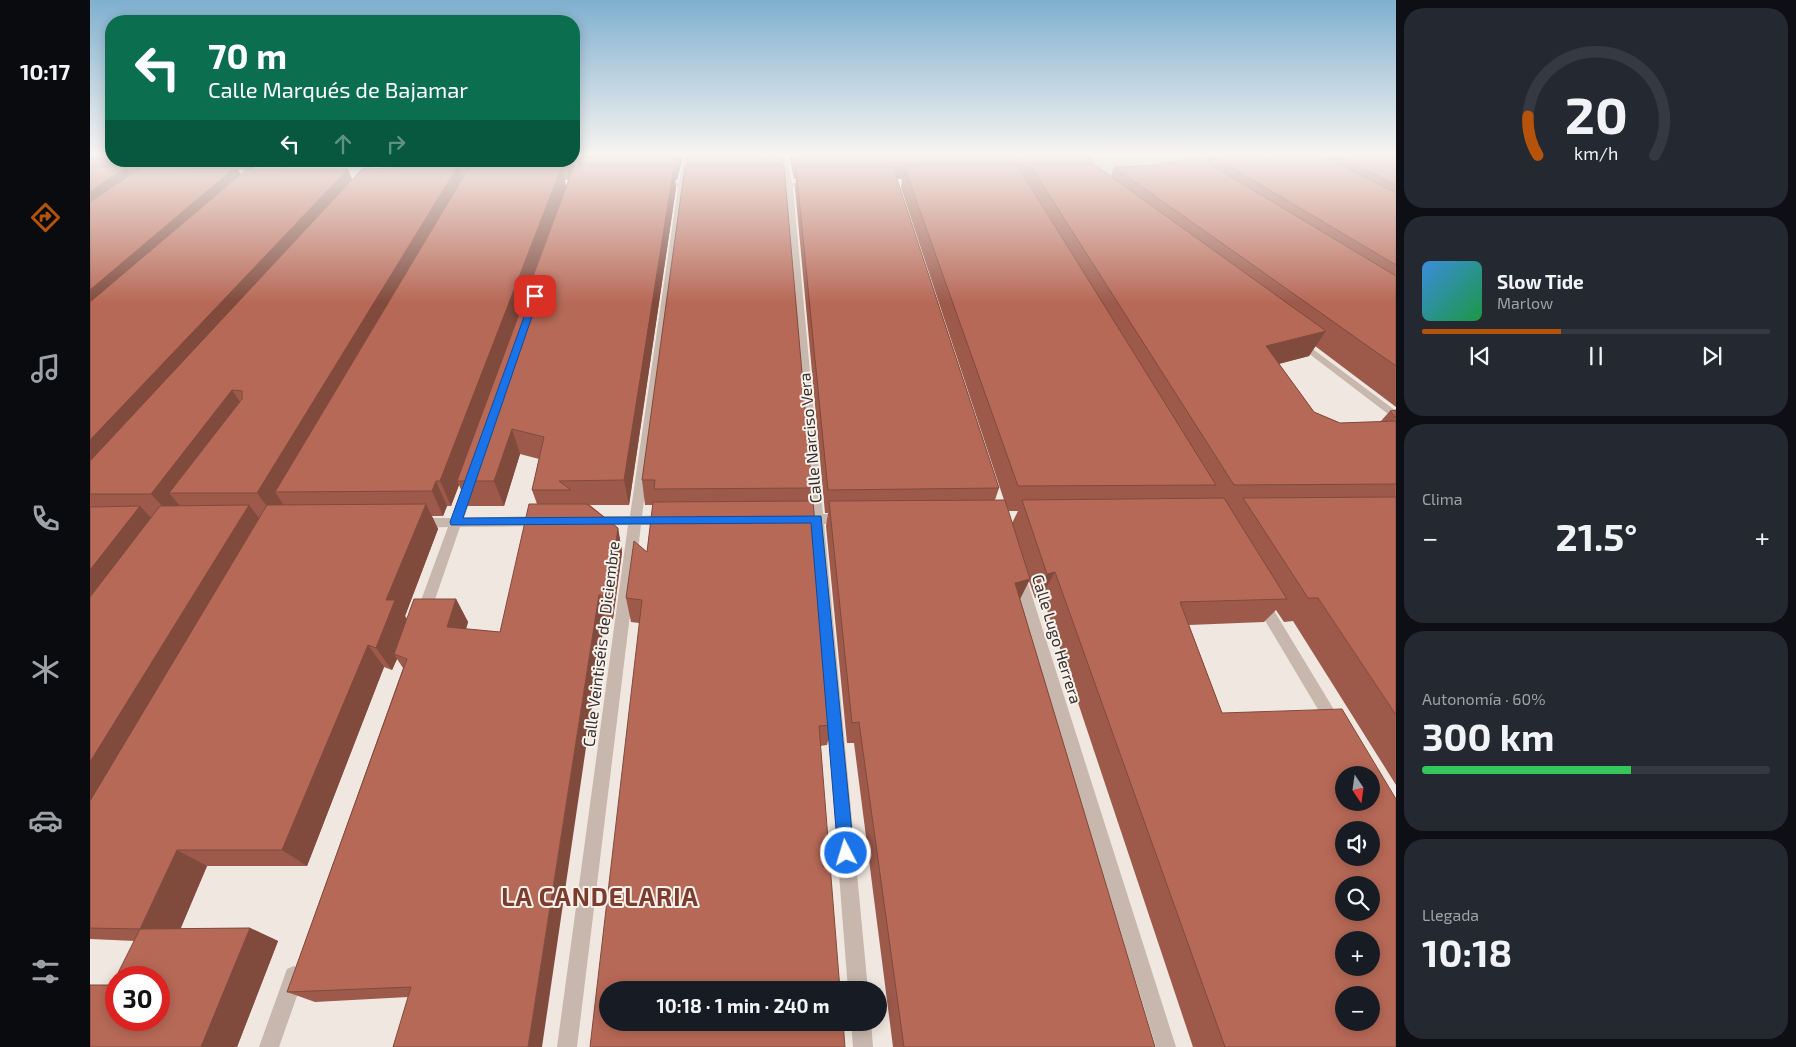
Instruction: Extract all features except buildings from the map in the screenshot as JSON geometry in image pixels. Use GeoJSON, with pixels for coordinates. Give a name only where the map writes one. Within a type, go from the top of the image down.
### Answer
{"type":"FeatureCollection","features":[{"type":"Feature","properties":{"kind":"street","name":"Calle Veintiséis de Diciembre"},"geometry":{"type":"LineString","coordinates":[[567,1047],[635,520],[680,205]]}},
{"type":"Feature","properties":{"kind":"street","name":"Calle Narciso Vera"},"geometry":{"type":"LineString","coordinates":[[791,205],[816,519],[857,981]]}},
{"type":"Feature","properties":{"kind":"street"},"geometry":{"type":"LineString","coordinates":[[1286,333],[1396,416]]}},
{"type":"Feature","properties":{"kind":"street"},"geometry":{"type":"LineString","coordinates":[[419,625],[475,466]]}},
{"type":"Feature","properties":{"kind":"street"},"geometry":{"type":"LineString","coordinates":[[788,519],[855,519]]}},
{"type":"Feature","properties":{"kind":"street"},"geometry":{"type":"LineString","coordinates":[[585,521],[683,520]]}},
{"type":"Feature","properties":{"kind":"street"},"geometry":{"type":"LineString","coordinates":[[406,523],[555,521]]}},
{"type":"Feature","properties":{"kind":"street","name":"Calle Lugo Herrera"},"geometry":{"type":"LineString","coordinates":[[1016,565],[1166,1047]]}},
{"type":"Feature","properties":{"kind":"street"},"geometry":{"type":"LineString","coordinates":[[1255,591],[1339,733]]}},
{"type":"Feature","properties":{"kind":"street"},"geometry":{"type":"LineString","coordinates":[[269,1047],[299,963]]}},
{"type":"Feature","properties":{"kind":"street"},"geometry":{"type":"LineString","coordinates":[[862,1031],[863,1047]]}},
{"type":"Feature","properties":{"kind":"district","name":"LA CANDELARIA"},"geometry":{"type":"Point","coordinates":[600,897]}},
{"type":"Feature","properties":{"kind":"route"},"geometry":{"type":"LineString","coordinates":[[535,296],[455,522],[816,519],[846,853]]}}]}
